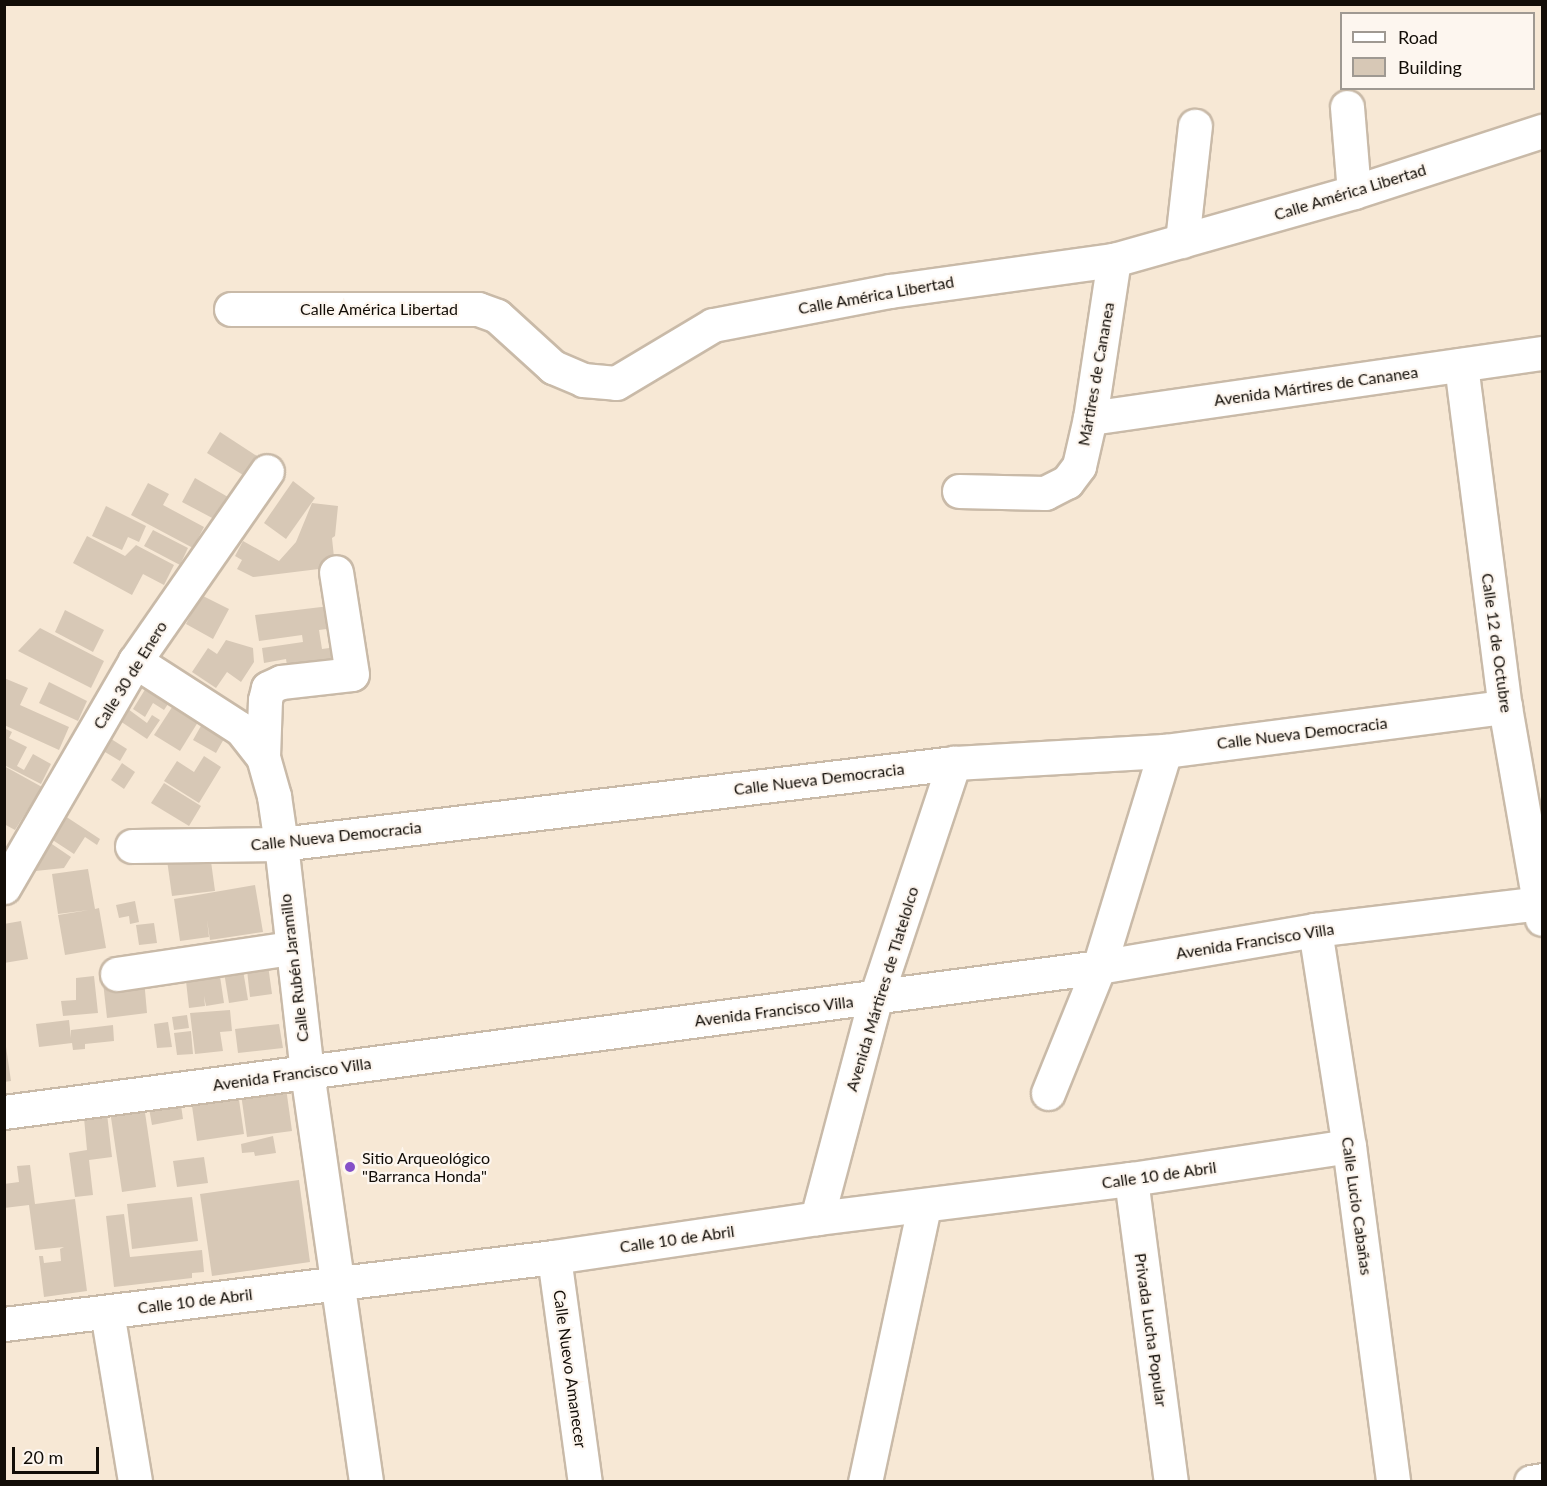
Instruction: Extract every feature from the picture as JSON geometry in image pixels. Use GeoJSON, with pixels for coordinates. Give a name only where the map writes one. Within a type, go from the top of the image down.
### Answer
{"type":"FeatureCollection","features":[{"type":"Feature","properties":{"kind":"street"},"geometry":{"type":"LineString","coordinates":[[1347,107],[1354,192]]}},
{"type":"Feature","properties":{"kind":"street"},"geometry":{"type":"LineString","coordinates":[[1182,241],[1195,126]]}},
{"type":"Feature","properties":{"kind":"street","name":"Calle América Libertad"},"geometry":{"type":"LineString","coordinates":[[231,309],[478,309],[497,316],[553,368],[583,380],[616,383],[714,325],[890,291],[1114,260],[1354,192],[1542,131]]}},
{"type":"Feature","properties":{"kind":"street","name":"Mártires de Cananea"},"geometry":{"type":"LineString","coordinates":[[959,491],[1045,493],[1067,482],[1079,466],[1090,418],[1114,260]]}},
{"type":"Feature","properties":{"kind":"street","name":"Avenida Mártires de Cananea"},"geometry":{"type":"LineString","coordinates":[[1090,418],[1542,353]]}},
{"type":"Feature","properties":{"kind":"street","name":"Calle 12 de Octubre"},"geometry":{"type":"LineString","coordinates":[[1461,365],[1505,707],[1542,908]]}},
{"type":"Feature","properties":{"kind":"street","name":"Calle 30 de Enero"},"geometry":{"type":"LineString","coordinates":[[4,888],[135,661],[267,471]]}},
{"type":"Feature","properties":{"kind":"street"},"geometry":{"type":"LineString","coordinates":[[263,757],[265,700],[268,688],[281,682],[352,674],[336,572]]}},
{"type":"Feature","properties":{"kind":"street","name":"Calle Rubén Jaramillo"},"geometry":{"type":"LineString","coordinates":[[135,661],[241,729],[263,757],[274,796],[307,1072],[366,1482]]}},
{"type":"Feature","properties":{"kind":"street","name":"Calle Nueva Democracia"},"geometry":{"type":"LineString","coordinates":[[132,846],[281,844],[954,763],[1165,751],[1505,707]]}},
{"type":"Feature","properties":{"kind":"street"},"geometry":{"type":"LineString","coordinates":[[1048,1093],[1100,967],[1165,751]]}},
{"type":"Feature","properties":{"kind":"street","name":"Avenida Mártires de Tlatelolco"},"geometry":{"type":"LineString","coordinates":[[817,1218],[876,998],[954,763]]}},
{"type":"Feature","properties":{"kind":"street","name":"Avenida Francisco Villa"},"geometry":{"type":"LineString","coordinates":[[4,1113],[1100,967],[1315,930],[1542,908]]}},
{"type":"Feature","properties":{"kind":"street","name":"Calle Lucio Cabañas"},"geometry":{"type":"LineString","coordinates":[[1315,930],[1349,1146],[1393,1482]]}},
{"type":"Feature","properties":{"kind":"street"},"geometry":{"type":"LineString","coordinates":[[117,974],[291,948]]}},
{"type":"Feature","properties":{"kind":"street","name":"Calle 10 de Abril"},"geometry":{"type":"LineString","coordinates":[[4,1324],[554,1257],[817,1218],[1131,1179],[1349,1146]]}},
{"type":"Feature","properties":{"kind":"street","name":"Privada Lucha Popular"},"geometry":{"type":"LineString","coordinates":[[1131,1179],[1171,1482]]}},
{"type":"Feature","properties":{"kind":"street"},"geometry":{"type":"LineString","coordinates":[[865,1482],[924,1206]]}},
{"type":"Feature","properties":{"kind":"street","name":"Calle Nuevo Amanecer"},"geometry":{"type":"LineString","coordinates":[[554,1257],[585,1482]]}},
{"type":"Feature","properties":{"kind":"street"},"geometry":{"type":"LineString","coordinates":[[107,1311],[135,1482]]}},
{"type":"Feature","properties":{"kind":"street"},"geometry":{"type":"LineString","coordinates":[[1531,1482],[1542,1480]]}},
{"type":"Feature","properties":{"kind":"building"},"geometry":{"type":"Polygon","coordinates":[[[220,432],[260,458],[248,478],[207,453],[220,432]]]}},
{"type":"Feature","properties":{"kind":"building"},"geometry":{"type":"Polygon","coordinates":[[[195,478],[228,497],[216,520],[182,502],[195,478]]]}},
{"type":"Feature","properties":{"kind":"building"},"geometry":{"type":"Polygon","coordinates":[[[293,481],[315,498],[286,539],[264,523],[293,481]]]}},
{"type":"Feature","properties":{"kind":"building"},"geometry":{"type":"Polygon","coordinates":[[[148,483],[169,494],[163,505],[204,527],[193,548],[131,515],[148,483]]]}},
{"type":"Feature","properties":{"kind":"building"},"geometry":{"type":"Polygon","coordinates":[[[312,503],[338,506],[335,536],[332,538],[335,567],[253,577],[237,569],[242,560],[235,556],[243,541],[279,561],[296,542],[312,503]]]}},
{"type":"Feature","properties":{"kind":"building"},"geometry":{"type":"Polygon","coordinates":[[[106,506],[146,526],[139,542],[128,537],[122,550],[92,536],[106,506]]]}},
{"type":"Feature","properties":{"kind":"building"},"geometry":{"type":"Polygon","coordinates":[[[153,530],[188,548],[180,565],[144,546],[153,530]]]}},
{"type":"Feature","properties":{"kind":"building"},"geometry":{"type":"Polygon","coordinates":[[[87,536],[125,556],[136,545],[174,565],[164,585],[143,574],[132,595],[73,563],[87,536]]]}},
{"type":"Feature","properties":{"kind":"building"},"geometry":{"type":"Polygon","coordinates":[[[201,595],[229,609],[213,639],[186,624],[201,595]]]}},
{"type":"Feature","properties":{"kind":"building"},"geometry":{"type":"Polygon","coordinates":[[[338,605],[341,627],[319,630],[322,649],[344,646],[347,669],[270,681],[268,668],[287,666],[286,659],[264,663],[262,648],[303,642],[302,635],[259,641],[255,615],[338,605]]]}},
{"type":"Feature","properties":{"kind":"building"},"geometry":{"type":"Polygon","coordinates":[[[65,610],[104,630],[93,652],[55,632],[65,610]]]}},
{"type":"Feature","properties":{"kind":"building"},"geometry":{"type":"Polygon","coordinates":[[[40,628],[104,661],[91,688],[18,651],[40,628]]]}},
{"type":"Feature","properties":{"kind":"building"},"geometry":{"type":"Polygon","coordinates":[[[226,640],[253,648],[254,662],[241,682],[227,672],[216,688],[192,672],[208,648],[217,654],[226,640]]]}},
{"type":"Feature","properties":{"kind":"building"},"geometry":{"type":"Polygon","coordinates":[[[4,678],[28,688],[20,705],[69,727],[59,750],[4,725],[4,678]]]}},
{"type":"Feature","properties":{"kind":"building"},"geometry":{"type":"Polygon","coordinates":[[[49,682],[87,701],[78,721],[39,703],[49,682]]]}},
{"type":"Feature","properties":{"kind":"building"},"geometry":{"type":"Polygon","coordinates":[[[149,683],[172,698],[164,710],[153,703],[145,717],[133,709],[149,683]]]}},
{"type":"Feature","properties":{"kind":"building"},"geometry":{"type":"Polygon","coordinates":[[[178,698],[203,714],[180,751],[154,735],[178,698]]]}},
{"type":"Feature","properties":{"kind":"building"},"geometry":{"type":"Polygon","coordinates":[[[128,709],[147,723],[152,715],[160,720],[147,739],[120,721],[128,709]]]}},
{"type":"Feature","properties":{"kind":"building"},"geometry":{"type":"Polygon","coordinates":[[[206,717],[229,730],[216,753],[193,740],[206,717]]]}},
{"type":"Feature","properties":{"kind":"building"},"geometry":{"type":"Polygon","coordinates":[[[4,728],[12,732],[9,738],[27,747],[17,766],[24,770],[33,754],[51,764],[41,784],[4,765],[4,728]]]}},
{"type":"Feature","properties":{"kind":"building"},"geometry":{"type":"Polygon","coordinates":[[[108,737],[127,749],[120,761],[100,749],[108,737]]]}},
{"type":"Feature","properties":{"kind":"building"},"geometry":{"type":"Polygon","coordinates":[[[204,756],[221,767],[199,803],[164,781],[177,761],[194,772],[204,756]]]}},
{"type":"Feature","properties":{"kind":"building"},"geometry":{"type":"Polygon","coordinates":[[[122,763],[135,772],[124,789],[111,780],[122,763]]]}},
{"type":"Feature","properties":{"kind":"building"},"geometry":{"type":"Polygon","coordinates":[[[4,766],[42,787],[15,830],[4,824],[4,766]]]}},
{"type":"Feature","properties":{"kind":"building"},"geometry":{"type":"Polygon","coordinates":[[[164,783],[201,806],[189,826],[151,803],[164,783]]]}},
{"type":"Feature","properties":{"kind":"building"},"geometry":{"type":"Polygon","coordinates":[[[62,814],[100,839],[97,845],[85,837],[74,854],[48,837],[62,814]]]}},
{"type":"Feature","properties":{"kind":"building"},"geometry":{"type":"Polygon","coordinates":[[[46,840],[71,857],[64,868],[26,872],[46,840]]]}},
{"type":"Feature","properties":{"kind":"building"},"geometry":{"type":"Polygon","coordinates":[[[210,854],[215,891],[172,896],[167,860],[210,854]]]}},
{"type":"Feature","properties":{"kind":"building"},"geometry":{"type":"Polygon","coordinates":[[[88,869],[95,909],[99,908],[106,948],[65,955],[58,915],[89,910],[58,914],[52,874],[88,869]]]}},
{"type":"Feature","properties":{"kind":"building"},"geometry":{"type":"Polygon","coordinates":[[[255,885],[263,932],[210,940],[207,920],[209,937],[180,941],[174,899],[255,885]]]}},
{"type":"Feature","properties":{"kind":"building"},"geometry":{"type":"Polygon","coordinates":[[[135,901],[139,922],[130,924],[129,916],[119,918],[116,905],[135,901]]]}},
{"type":"Feature","properties":{"kind":"building"},"geometry":{"type":"Polygon","coordinates":[[[21,921],[28,959],[4,963],[4,924],[21,921]]]}},
{"type":"Feature","properties":{"kind":"building"},"geometry":{"type":"Polygon","coordinates":[[[154,923],[157,943],[139,945],[136,925],[154,923]]]}},
{"type":"Feature","properties":{"kind":"building"},"geometry":{"type":"Polygon","coordinates":[[[267,958],[272,994],[250,997],[246,961],[267,958]]]}},
{"type":"Feature","properties":{"kind":"building"},"geometry":{"type":"Polygon","coordinates":[[[218,963],[224,1003],[206,1006],[204,996],[205,1006],[189,1008],[186,981],[202,979],[200,965],[218,963]]]}},
{"type":"Feature","properties":{"kind":"building"},"geometry":{"type":"Polygon","coordinates":[[[243,970],[248,1000],[229,1003],[224,972],[243,970]]]}},
{"type":"Feature","properties":{"kind":"building"},"geometry":{"type":"Polygon","coordinates":[[[94,976],[98,1013],[63,1016],[61,1001],[76,1000],[76,978],[94,976]]]}},
{"type":"Feature","properties":{"kind":"building"},"geometry":{"type":"Polygon","coordinates":[[[144,979],[147,1013],[107,1018],[103,982],[144,979]]]}},
{"type":"Feature","properties":{"kind":"building"},"geometry":{"type":"Polygon","coordinates":[[[230,1010],[232,1031],[220,1032],[223,1051],[195,1054],[190,1013],[230,1010]]]}},
{"type":"Feature","properties":{"kind":"building"},"geometry":{"type":"Polygon","coordinates":[[[187,1015],[189,1028],[174,1030],[172,1017],[187,1015]]]}},
{"type":"Feature","properties":{"kind":"building"},"geometry":{"type":"Polygon","coordinates":[[[69,1020],[71,1038],[71,1030],[113,1025],[114,1041],[85,1044],[85,1049],[73,1050],[72,1043],[39,1047],[36,1024],[69,1020]]]}},
{"type":"Feature","properties":{"kind":"building"},"geometry":{"type":"Polygon","coordinates":[[[168,1022],[172,1047],[157,1048],[154,1024],[168,1022]]]}},
{"type":"Feature","properties":{"kind":"building"},"geometry":{"type":"Polygon","coordinates":[[[279,1024],[283,1048],[238,1053],[235,1029],[279,1024]]]}},
{"type":"Feature","properties":{"kind":"building"},"geometry":{"type":"Polygon","coordinates":[[[191,1031],[193,1054],[177,1055],[174,1033],[191,1031]]]}},
{"type":"Feature","properties":{"kind":"building"},"geometry":{"type":"Polygon","coordinates":[[[4,1033],[11,1081],[4,1082],[4,1033]]]}},
{"type":"Feature","properties":{"kind":"building"},"geometry":{"type":"Polygon","coordinates":[[[286,1088],[292,1131],[247,1137],[241,1094],[286,1088]]]}},
{"type":"Feature","properties":{"kind":"building"},"geometry":{"type":"Polygon","coordinates":[[[238,1093],[244,1134],[197,1141],[191,1099],[238,1093]]]}},
{"type":"Feature","properties":{"kind":"building"},"geometry":{"type":"Polygon","coordinates":[[[180,1098],[183,1119],[152,1125],[148,1103],[180,1098]]]}},
{"type":"Feature","properties":{"kind":"building"},"geometry":{"type":"Polygon","coordinates":[[[143,1099],[156,1187],[122,1192],[109,1104],[143,1099]]]}},
{"type":"Feature","properties":{"kind":"building"},"geometry":{"type":"Polygon","coordinates":[[[106,1105],[112,1157],[89,1160],[93,1195],[75,1197],[69,1153],[87,1150],[83,1107],[106,1105]]]}},
{"type":"Feature","properties":{"kind":"building"},"geometry":{"type":"Polygon","coordinates":[[[273,1136],[276,1153],[255,1156],[254,1152],[242,1153],[241,1144],[273,1136]]]}},
{"type":"Feature","properties":{"kind":"building"},"geometry":{"type":"Polygon","coordinates":[[[204,1157],[208,1183],[177,1187],[173,1161],[204,1157]]]}},
{"type":"Feature","properties":{"kind":"building"},"geometry":{"type":"Polygon","coordinates":[[[30,1165],[35,1204],[75,1199],[87,1291],[44,1297],[39,1256],[43,1256],[44,1263],[61,1261],[60,1249],[64,1247],[35,1250],[29,1205],[4,1208],[4,1184],[19,1182],[17,1166],[30,1165]]]}},
{"type":"Feature","properties":{"kind":"building"},"geometry":{"type":"Polygon","coordinates":[[[299,1180],[310,1262],[212,1276],[200,1194],[299,1180]]]}},
{"type":"Feature","properties":{"kind":"building"},"geometry":{"type":"Polygon","coordinates":[[[192,1197],[198,1241],[132,1249],[127,1204],[192,1197]]]}},
{"type":"Feature","properties":{"kind":"building"},"geometry":{"type":"Polygon","coordinates":[[[124,1214],[130,1257],[202,1250],[204,1272],[192,1273],[192,1278],[114,1287],[106,1216],[124,1214]]]}},
{"type":"Feature","properties":{"kind":"place","name":"Sitio Arqueológico \"Barranca Honda\""},"geometry":{"type":"Point","coordinates":[350,1167]}}]}
